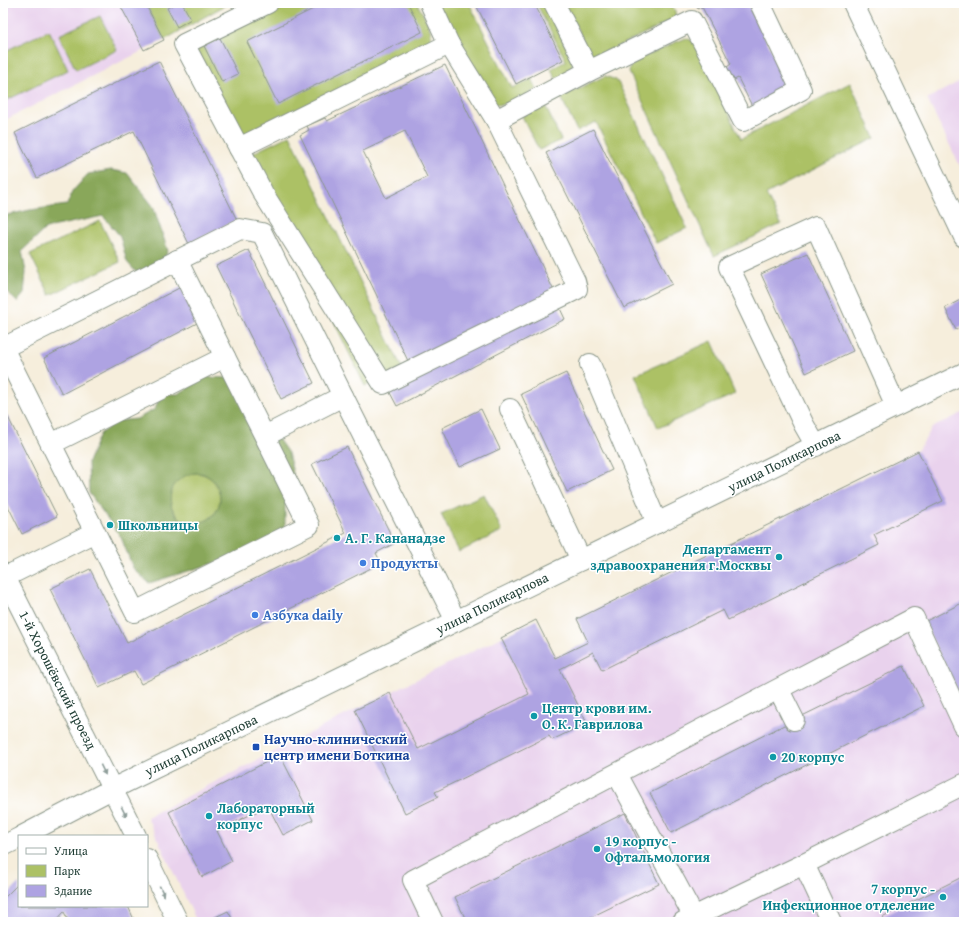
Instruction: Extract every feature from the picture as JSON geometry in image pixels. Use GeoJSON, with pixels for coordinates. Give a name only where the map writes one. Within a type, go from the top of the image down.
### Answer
{"type":"FeatureCollection","features":[{"type":"Feature","properties":{"kind":"street"},"geometry":{"type":"LineString","coordinates":[[268,3],[184,44],[263,193],[383,384],[577,289],[575,281],[496,120],[449,44],[430,3]]}},
{"type":"Feature","properties":{"kind":"street"},"geometry":{"type":"LineString","coordinates":[[554,3],[589,71]]}},
{"type":"Feature","properties":{"kind":"street"},"geometry":{"type":"LineString","coordinates":[[496,120],[589,71],[692,21],[743,121],[801,90],[760,3]]}},
{"type":"Feature","properties":{"kind":"street"},"geometry":{"type":"LineString","coordinates":[[853,3],[964,237]]}},
{"type":"Feature","properties":{"kind":"street"},"geometry":{"type":"LineString","coordinates":[[239,148],[449,44]]}},
{"type":"Feature","properties":{"kind":"street"},"geometry":{"type":"LineString","coordinates":[[254,232],[263,193]]}},
{"type":"Feature","properties":{"kind":"street"},"geometry":{"type":"LineString","coordinates":[[816,446],[804,425],[729,267],[816,226],[896,406]]}},
{"type":"Feature","properties":{"kind":"street"},"geometry":{"type":"LineString","coordinates":[[177,260],[309,525],[135,612],[3,348],[177,260],[240,229],[262,233],[456,621]]}},
{"type":"Feature","properties":{"kind":"street"},"geometry":{"type":"LineString","coordinates":[[51,444],[225,357]]}},
{"type":"Feature","properties":{"kind":"street"},"geometry":{"type":"LineString","coordinates":[[590,364],[657,523]]}},
{"type":"Feature","properties":{"kind":"street","name":"улица Поликарпова"},"geometry":{"type":"LineString","coordinates":[[24,835],[112,788],[964,373]]}},
{"type":"Feature","properties":{"kind":"street"},"geometry":{"type":"LineString","coordinates":[[265,436],[343,396]]}},
{"type":"Feature","properties":{"kind":"street"},"geometry":{"type":"LineString","coordinates":[[510,409],[581,560]]}},
{"type":"Feature","properties":{"kind":"street"},"geometry":{"type":"LineString","coordinates":[[4,575],[95,532]]}},
{"type":"Feature","properties":{"kind":"street","name":"1-й Хорошёвский проезд"},"geometry":{"type":"LineString","coordinates":[[4,575],[136,835]]}},
{"type":"Feature","properties":{"kind":"street"},"geometry":{"type":"LineString","coordinates":[[433,922],[413,880],[779,690],[914,618],[964,726]]}},
{"type":"Feature","properties":{"kind":"street"},"geometry":{"type":"LineString","coordinates":[[779,690],[794,720]]}},
{"type":"Feature","properties":{"kind":"street"},"geometry":{"type":"LineString","coordinates":[[617,774],[688,919],[804,864],[964,784]]}},
{"type":"Feature","properties":{"kind":"street"},"geometry":{"type":"LineString","coordinates":[[3,846],[18,838]]}},
{"type":"Feature","properties":{"kind":"street"},"geometry":{"type":"LineString","coordinates":[[148,861],[178,922]]}},
{"type":"Feature","properties":{"kind":"street"},"geometry":{"type":"LineString","coordinates":[[804,864],[831,922]]}},
{"type":"Feature","properties":{"kind":"shaded area"},"geometry":{"type":"Polygon","coordinates":[[[3,3],[145,3],[164,40],[3,121],[3,3]]]}},
{"type":"Feature","properties":{"kind":"shaded area"},"geometry":{"type":"Polygon","coordinates":[[[964,79],[964,174],[927,99],[964,79]]]}},
{"type":"Feature","properties":{"kind":"shaded area"},"geometry":{"type":"Polygon","coordinates":[[[964,412],[964,922],[197,922],[147,817],[355,710],[536,620],[555,658],[588,642],[577,619],[918,451],[932,428],[964,412]]]}},
{"type":"Feature","properties":{"kind":"green space"},"geometry":{"type":"Polygon","coordinates":[[[145,3],[229,3],[164,40],[145,3]]]}},
{"type":"Feature","properties":{"kind":"green space"},"geometry":{"type":"Polygon","coordinates":[[[268,3],[417,3],[430,29],[430,46],[253,135],[241,135],[197,52],[198,39],[268,3]]]}},
{"type":"Feature","properties":{"kind":"green space"},"geometry":{"type":"Polygon","coordinates":[[[436,3],[469,3],[512,88],[532,79],[537,89],[509,103],[497,105],[491,104],[436,3]]]}},
{"type":"Feature","properties":{"kind":"green space"},"geometry":{"type":"Polygon","coordinates":[[[536,3],[545,3],[573,61],[571,71],[556,79],[551,69],[566,61],[536,3]]]}},
{"type":"Feature","properties":{"kind":"green space"},"geometry":{"type":"Polygon","coordinates":[[[564,3],[628,3],[629,6],[636,3],[671,3],[675,11],[676,18],[594,58],[591,56],[564,3]]]}},
{"type":"Feature","properties":{"kind":"green space"},"geometry":{"type":"Polygon","coordinates":[[[100,16],[117,50],[76,70],[59,35],[100,16]]]}},
{"type":"Feature","properties":{"kind":"green space"},"geometry":{"type":"Polygon","coordinates":[[[49,30],[68,70],[3,102],[3,52],[49,30]]]}},
{"type":"Feature","properties":{"kind":"green space"},"geometry":{"type":"Polygon","coordinates":[[[685,38],[693,41],[697,46],[741,139],[850,83],[875,138],[766,194],[781,224],[714,256],[629,72],[630,67],[637,60],[685,38]]]}},
{"type":"Feature","properties":{"kind":"green space"},"geometry":{"type":"Polygon","coordinates":[[[605,76],[616,80],[619,84],[687,228],[656,243],[596,122],[577,131],[561,97],[605,76]]]}},
{"type":"Feature","properties":{"kind":"green space"},"geometry":{"type":"Polygon","coordinates":[[[545,105],[561,140],[539,150],[522,116],[545,105]]]}},
{"type":"Feature","properties":{"kind":"green space"},"geometry":{"type":"Polygon","coordinates":[[[290,135],[402,368],[365,386],[253,153],[290,135]]]}},
{"type":"Feature","properties":{"kind":"green space"},"geometry":{"type":"Polygon","coordinates":[[[111,170],[127,173],[153,206],[168,251],[159,269],[137,273],[127,262],[120,236],[103,216],[46,228],[22,251],[26,272],[24,294],[17,302],[3,288],[3,216],[30,210],[67,205],[72,192],[88,174],[111,170]]]}},
{"type":"Feature","properties":{"kind":"green space"},"geometry":{"type":"Polygon","coordinates":[[[100,221],[120,262],[50,295],[30,254],[100,221]]]}},
{"type":"Feature","properties":{"kind":"green space"},"geometry":{"type":"Polygon","coordinates":[[[712,341],[735,394],[658,428],[635,375],[712,341]]]}},
{"type":"Feature","properties":{"kind":"green space"},"geometry":{"type":"Polygon","coordinates":[[[206,377],[227,378],[269,426],[288,453],[293,473],[285,506],[285,527],[247,553],[149,583],[133,568],[121,537],[89,493],[88,462],[100,434],[116,421],[137,419],[155,409],[159,399],[168,394],[178,394],[206,377]],[[195,473],[183,477],[175,484],[171,492],[170,501],[173,510],[178,517],[186,522],[197,523],[207,520],[213,515],[218,508],[220,497],[217,486],[209,477],[201,473],[195,473]]]}},
{"type":"Feature","properties":{"kind":"green space"},"geometry":{"type":"Polygon","coordinates":[[[195,473],[205,475],[213,480],[218,488],[220,498],[218,508],[213,516],[205,521],[195,523],[185,521],[177,516],[172,508],[170,498],[172,488],[177,480],[185,475],[195,473]]]}},
{"type":"Feature","properties":{"kind":"green space"},"geometry":{"type":"Polygon","coordinates":[[[484,494],[502,531],[459,552],[441,514],[484,494]]]}},
{"type":"Feature","properties":{"kind":"building"},"geometry":{"type":"Polygon","coordinates":[[[119,3],[145,3],[164,40],[144,50],[119,3]]]}},
{"type":"Feature","properties":{"kind":"building"},"geometry":{"type":"Polygon","coordinates":[[[177,3],[182,3],[191,19],[177,27],[167,8],[177,3]]]}},
{"type":"Feature","properties":{"kind":"building"},"geometry":{"type":"Polygon","coordinates":[[[325,3],[408,3],[422,32],[278,104],[247,42],[325,3]]]}},
{"type":"Feature","properties":{"kind":"building"},"geometry":{"type":"Polygon","coordinates":[[[475,3],[534,3],[563,60],[516,84],[475,3]]]}},
{"type":"Feature","properties":{"kind":"building"},"geometry":{"type":"Polygon","coordinates":[[[696,3],[748,3],[791,89],[753,108],[738,78],[734,80],[727,67],[731,64],[702,7],[698,9],[696,3]]]}},
{"type":"Feature","properties":{"kind":"building"},"geometry":{"type":"Polygon","coordinates":[[[220,38],[238,74],[222,82],[204,46],[220,38]]]}},
{"type":"Feature","properties":{"kind":"building"},"geometry":{"type":"Polygon","coordinates":[[[159,61],[237,220],[189,244],[134,131],[37,178],[15,133],[159,61]]]}},
{"type":"Feature","properties":{"kind":"building"},"geometry":{"type":"Polygon","coordinates":[[[445,65],[555,293],[409,363],[300,135],[309,130],[307,126],[325,118],[327,121],[445,65]],[[405,131],[363,151],[386,198],[427,177],[405,131]]]}},
{"type":"Feature","properties":{"kind":"building"},"geometry":{"type":"Polygon","coordinates":[[[593,129],[672,284],[624,308],[546,153],[593,129]]]}},
{"type":"Feature","properties":{"kind":"building"},"geometry":{"type":"Polygon","coordinates":[[[249,250],[314,383],[281,399],[216,266],[249,250]]]}},
{"type":"Feature","properties":{"kind":"building"},"geometry":{"type":"Polygon","coordinates":[[[808,253],[853,351],[806,373],[761,274],[808,253]]]}},
{"type":"Feature","properties":{"kind":"building"},"geometry":{"type":"Polygon","coordinates":[[[181,287],[199,322],[62,394],[44,358],[181,287]]]}},
{"type":"Feature","properties":{"kind":"building"},"geometry":{"type":"Polygon","coordinates":[[[964,298],[964,326],[956,330],[945,308],[964,298]]]}},
{"type":"Feature","properties":{"kind":"building"},"geometry":{"type":"Polygon","coordinates":[[[557,302],[565,319],[397,406],[388,389],[557,302]]]}},
{"type":"Feature","properties":{"kind":"building"},"geometry":{"type":"Polygon","coordinates":[[[566,373],[612,470],[567,492],[521,394],[566,373]]]}},
{"type":"Feature","properties":{"kind":"building"},"geometry":{"type":"Polygon","coordinates":[[[3,407],[57,516],[22,534],[3,496],[3,407]]]}},
{"type":"Feature","properties":{"kind":"building"},"geometry":{"type":"Polygon","coordinates":[[[481,409],[500,449],[460,467],[442,428],[481,409]]]}},
{"type":"Feature","properties":{"kind":"building"},"geometry":{"type":"Polygon","coordinates":[[[347,447],[395,543],[376,553],[381,563],[141,684],[134,671],[99,688],[50,589],[90,569],[127,643],[346,533],[312,464],[347,447]]]}},
{"type":"Feature","properties":{"kind":"building","name":"Департамент здравоохранения г.Москвы"},"geometry":{"type":"Polygon","coordinates":[[[918,451],[943,501],[874,535],[879,545],[728,620],[723,610],[602,670],[593,652],[560,669],[587,723],[552,740],[549,736],[435,792],[438,797],[405,813],[355,710],[390,693],[418,749],[529,694],[501,638],[536,620],[555,658],[588,642],[577,619],[918,451]]]}},
{"type":"Feature","properties":{"kind":"building"},"geometry":{"type":"Polygon","coordinates":[[[964,602],[964,703],[924,622],[964,602]]]}},
{"type":"Feature","properties":{"kind":"building","name":"20 корпус"},"geometry":{"type":"Polygon","coordinates":[[[904,666],[924,706],[671,833],[650,793],[904,666]]]}},
{"type":"Feature","properties":{"kind":"building","name":"Лабораторный корпус"},"geometry":{"type":"Polygon","coordinates":[[[280,755],[313,820],[283,835],[268,806],[217,831],[232,861],[202,877],[169,812],[280,755]]]}},
{"type":"Feature","properties":{"kind":"building","name":"19 корпус - Офтальмология"},"geometry":{"type":"Polygon","coordinates":[[[625,813],[659,884],[589,918],[591,922],[467,922],[455,897],[625,813]]]}},
{"type":"Feature","properties":{"kind":"building","name":"7 корпус - Инфекционное отделение"},"geometry":{"type":"Polygon","coordinates":[[[964,876],[964,922],[884,922],[882,917],[964,876]]]}},
{"type":"Feature","properties":{"kind":"building"},"geometry":{"type":"Polygon","coordinates":[[[18,884],[18,907],[128,907],[135,922],[69,922],[64,912],[55,922],[3,922],[3,899],[18,884]]]}},
{"type":"Feature","properties":{"kind":"building"},"geometry":{"type":"Polygon","coordinates":[[[228,911],[234,922],[205,922],[228,911]]]}},
{"type":"Feature","properties":{"kind":"place","name":"Школьницы"},"geometry":{"type":"Point","coordinates":[110,525]}},
{"type":"Feature","properties":{"kind":"place","name":"А. Г. Кананадзе"},"geometry":{"type":"Point","coordinates":[337,538]}},
{"type":"Feature","properties":{"kind":"place","name":"Департамент здравоохранения г.Москвы"},"geometry":{"type":"Point","coordinates":[779,557]}},
{"type":"Feature","properties":{"kind":"place","name":"Продукты"},"geometry":{"type":"Point","coordinates":[363,563]}},
{"type":"Feature","properties":{"kind":"place","name":"Азбука daily"},"geometry":{"type":"Point","coordinates":[255,615]}},
{"type":"Feature","properties":{"kind":"place","name":"Центр крови им. О. К. Гаврилова"},"geometry":{"type":"Point","coordinates":[534,716]}},
{"type":"Feature","properties":{"kind":"place","name":"Научно-клинический центр имени Боткина"},"geometry":{"type":"Point","coordinates":[256,747]}},
{"type":"Feature","properties":{"kind":"place","name":"20 корпус"},"geometry":{"type":"Point","coordinates":[773,757]}},
{"type":"Feature","properties":{"kind":"place","name":"Лабораторный корпус"},"geometry":{"type":"Point","coordinates":[209,816]}},
{"type":"Feature","properties":{"kind":"place","name":"19 корпус - Офтальмология"},"geometry":{"type":"Point","coordinates":[597,849]}},
{"type":"Feature","properties":{"kind":"place","name":"7 корпус - Инфекционное отделение"},"geometry":{"type":"Point","coordinates":[943,897]}}]}
